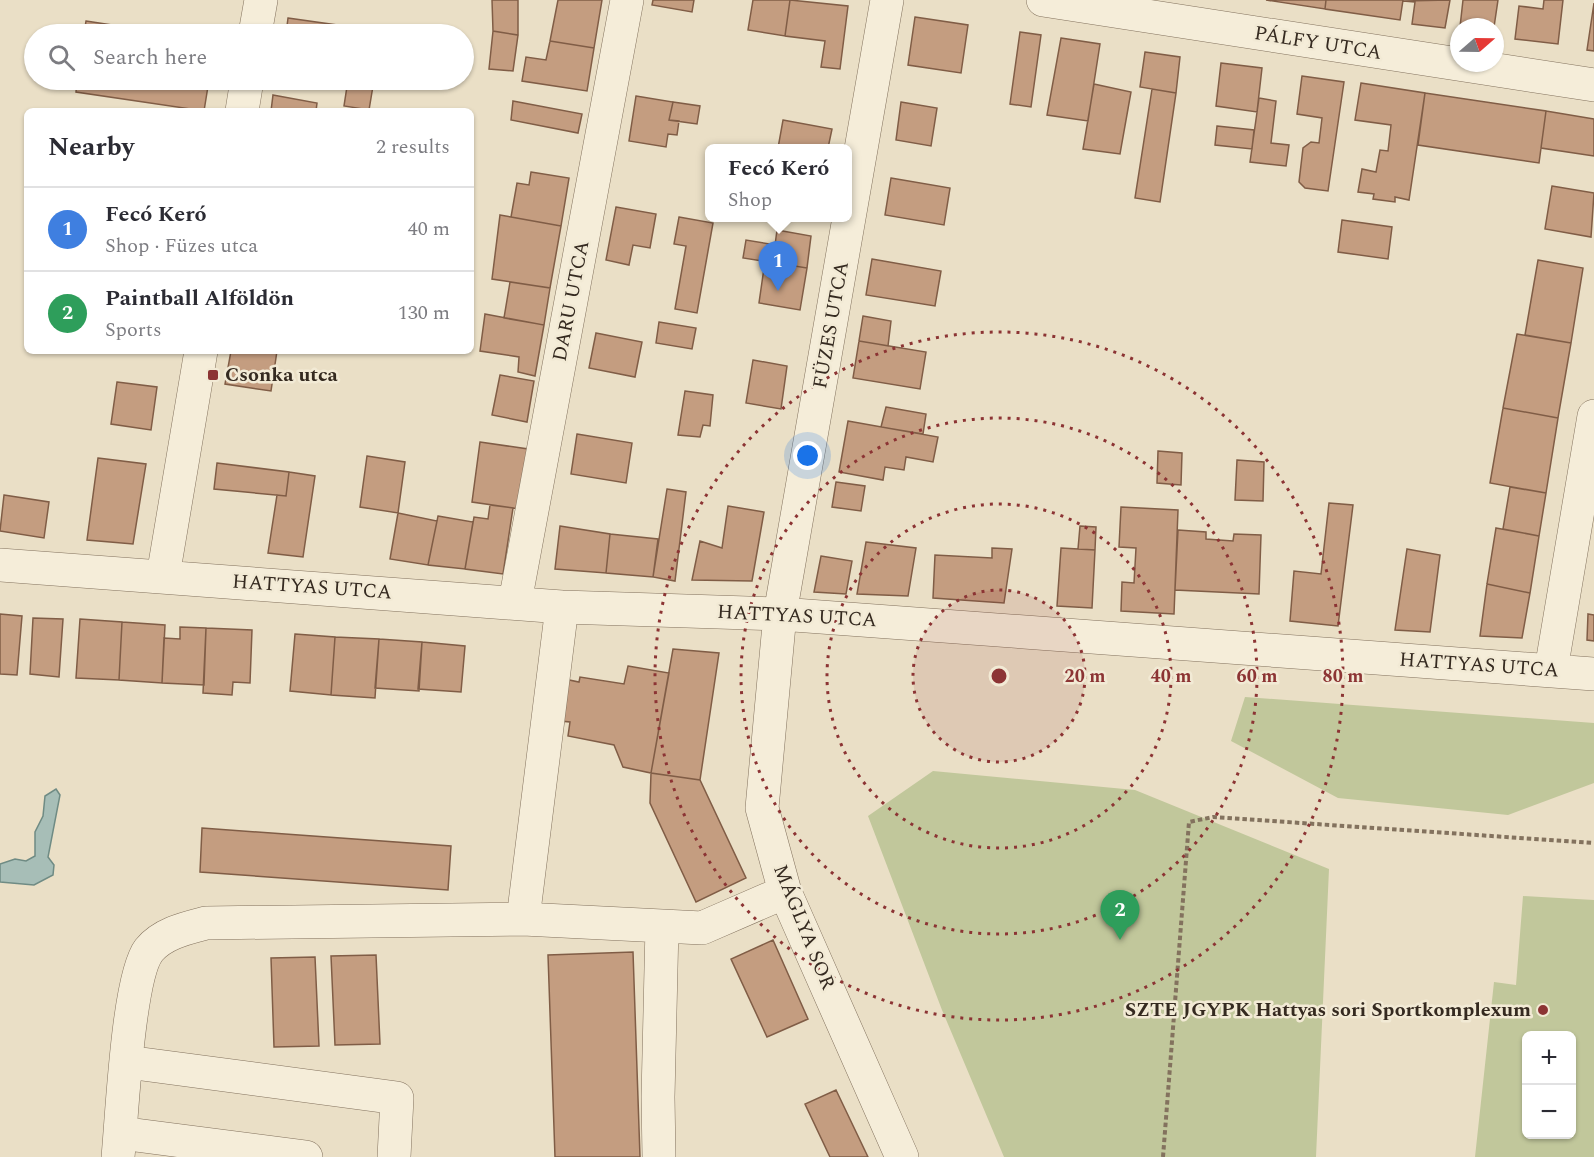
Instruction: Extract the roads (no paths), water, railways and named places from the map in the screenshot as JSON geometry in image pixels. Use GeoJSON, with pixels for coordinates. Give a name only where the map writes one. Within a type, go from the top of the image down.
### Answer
{"type":"FeatureCollection","features":[{"type":"Feature","properties":{"kind":"street"},"geometry":{"type":"LineString","coordinates":[[257,24],[261,0]]}},
{"type":"Feature","properties":{"kind":"street","name":"DARU UTCA"},"geometry":{"type":"LineString","coordinates":[[515,602],[627,0]]}},
{"type":"Feature","properties":{"kind":"street","name":"FÜZES UTCA"},"geometry":{"type":"LineString","coordinates":[[852,201],[887,0]]}},
{"type":"Feature","properties":{"kind":"street","name":"PÁLFY UTCA"},"geometry":{"type":"LineString","coordinates":[[1043,0],[1594,85]]}},
{"type":"Feature","properties":{"kind":"street"},"geometry":{"type":"LineString","coordinates":[[242,108],[245,90]]}},
{"type":"Feature","properties":{"kind":"street","name":"FÜZES UTCA"},"geometry":{"type":"LineString","coordinates":[[780,614],[848,222]]}},
{"type":"Feature","properties":{"kind":"street"},"geometry":{"type":"LineString","coordinates":[[163,576],[200,354]]}},
{"type":"Feature","properties":{"kind":"street"},"geometry":{"type":"LineString","coordinates":[[1551,670],[1594,416]]}},
{"type":"Feature","properties":{"kind":"street","name":"HATTYAS UTCA"},"geometry":{"type":"LineString","coordinates":[[0,565],[562,607],[780,614],[1594,674]]}},
{"type":"Feature","properties":{"kind":"street"},"geometry":{"type":"LineString","coordinates":[[522,919],[562,607]]}},
{"type":"Feature","properties":{"kind":"street","name":"MÁGLYA SOR"},"geometry":{"type":"LineString","coordinates":[[780,614],[762,808],[786,892],[902,1157]]}},
{"type":"Feature","properties":{"kind":"street"},"geometry":{"type":"LineString","coordinates":[[306,1157],[119,1145],[134,990],[149,950],[176,930],[206,923],[522,919],[702,928],[786,892]]}},
{"type":"Feature","properties":{"kind":"street"},"geometry":{"type":"LineString","coordinates":[[659,1157],[662,926]]}},
{"type":"Feature","properties":{"kind":"street"},"geometry":{"type":"LineString","coordinates":[[127,1062],[397,1098],[394,1157]]}},
{"type":"Feature","properties":{"kind":"water"},"geometry":{"type":"Polygon","coordinates":[[[56,789],[60,795],[48,857],[54,865],[53,875],[34,885],[0,882],[0,864],[15,859],[26,861],[35,856],[35,832],[43,816],[45,796],[56,789]]]}},
{"type":"Feature","properties":{"kind":"place","name":"Fecó Keró"},"geometry":{"type":"Point","coordinates":[778,291]}},
{"type":"Feature","properties":{"kind":"place","name":"Csonka utca"},"geometry":{"type":"Point","coordinates":[213,375]}},
{"type":"Feature","properties":{"kind":"place","name":"Paintball Alföldön"},"geometry":{"type":"Point","coordinates":[1120,940]}},
{"type":"Feature","properties":{"kind":"place","name":"SZTE JGYPK Hattyas sori Sportkomplexum"},"geometry":{"type":"Point","coordinates":[1543,1010]}}]}
